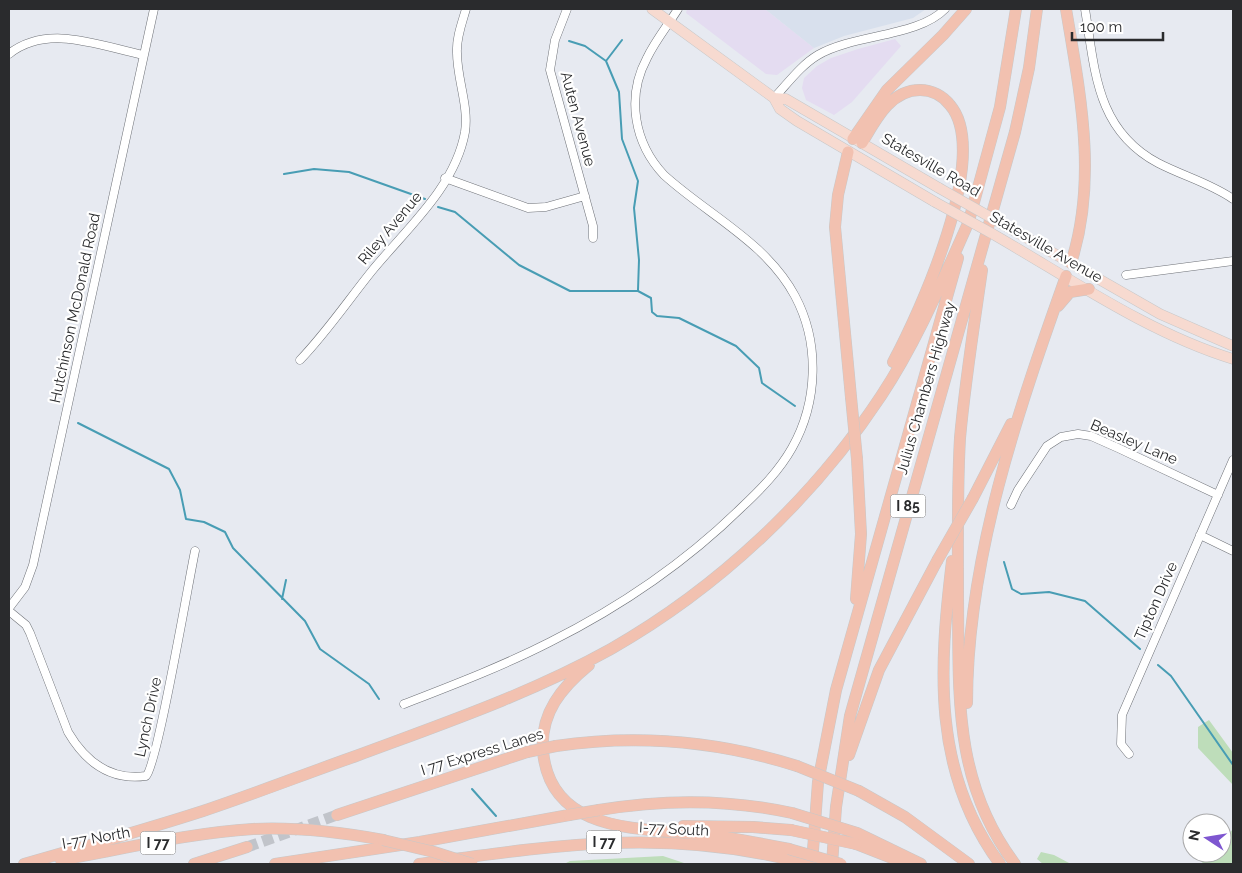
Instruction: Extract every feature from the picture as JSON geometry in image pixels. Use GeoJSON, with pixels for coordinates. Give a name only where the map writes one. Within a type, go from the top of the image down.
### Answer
{"type":"FeatureCollection","features":[{"type":"Feature","properties":{"kind":"highway"},"geometry":{"type":"LineString","coordinates":[[857,141],[887,90],[943,35],[966,9]]}},
{"type":"Feature","properties":{"kind":"highway","name":"Julius Chambers Highway"},"geometry":{"type":"LineString","coordinates":[[812,864],[815,805],[824,748],[854,626],[1000,107],[1016,9]]}},
{"type":"Feature","properties":{"kind":"highway","name":"Julius Chambers Highway"},"geometry":{"type":"LineString","coordinates":[[832,864],[839,785],[850,716],[1020,111],[1029,68],[1037,9]]}},
{"type":"Feature","properties":{"kind":"highway"},"geometry":{"type":"LineString","coordinates":[[1066,9],[1082,106],[1086,151],[1083,202],[1071,263]]}},
{"type":"Feature","properties":{"kind":"highway"},"geometry":{"type":"LineString","coordinates":[[842,448],[889,369],[923,301],[950,224],[963,158],[962,132],[955,112],[942,97],[924,90],[906,92],[895,98],[857,141]]}},
{"type":"Feature","properties":{"kind":"highway"},"geometry":{"type":"LineString","coordinates":[[848,152],[838,195],[835,227],[857,459],[862,534],[854,626]]}},
{"type":"Feature","properties":{"kind":"highway"},"geometry":{"type":"LineString","coordinates":[[841,864],[788,854],[718,836],[629,828],[600,822],[570,805],[559,793],[551,779],[543,751],[545,722],[557,697],[576,676],[608,650],[677,606],[735,561],[799,499],[842,448],[881,396],[908,352],[970,218]]}},
{"type":"Feature","properties":{"kind":"highway"},"geometry":{"type":"LineString","coordinates":[[988,230],[964,401],[958,517],[960,701],[964,745],[973,784],[988,821],[1015,864]]}},
{"type":"Feature","properties":{"kind":"highway"},"geometry":{"type":"LineString","coordinates":[[973,784],[967,692],[975,600],[993,508],[1028,386],[1056,310],[1066,276]]}},
{"type":"Feature","properties":{"kind":"highway"},"geometry":{"type":"LineString","coordinates":[[1056,310],[1070,292],[1089,289]]}},
{"type":"Feature","properties":{"kind":"highway"},"geometry":{"type":"LineString","coordinates":[[839,785],[879,670],[973,498],[1028,386]]}},
{"type":"Feature","properties":{"kind":"highway"},"geometry":{"type":"LineString","coordinates":[[958,517],[949,585],[944,671],[946,735],[954,772],[966,804],[982,836],[1000,864]]}},
{"type":"Feature","properties":{"kind":"highway"},"geometry":{"type":"LineString","coordinates":[[24,864],[205,810],[452,721],[513,696],[608,650]]}},
{"type":"Feature","properties":{"kind":"highway","name":"I 77 Express Lanes"},"geometry":{"type":"LineString","coordinates":[[337,815],[527,752],[556,746],[625,740],[689,742],[744,751],[798,766],[860,792],[905,817],[969,864]]}},
{"type":"Feature","properties":{"kind":"highway","name":"I 77"},"geometry":{"type":"LineString","coordinates":[[276,864],[430,841],[599,810],[656,802],[694,801],[743,804],[792,813],[921,864]]}},
{"type":"Feature","properties":{"kind":"highway"},"geometry":{"type":"LineString","coordinates":[[629,828],[729,826],[791,830],[856,838],[907,864]]}},
{"type":"Feature","properties":{"kind":"highway","name":"I-77 North"},"geometry":{"type":"LineString","coordinates":[[37,864],[206,834],[279,829],[330,832],[383,840],[472,864]]}},
{"type":"Feature","properties":{"kind":"highway","name":"I-77 South"},"geometry":{"type":"LineString","coordinates":[[419,864],[562,845],[628,841],[709,845],[788,854],[807,864]]}},
{"type":"Feature","properties":{"kind":"highway","name":"I 77"},"geometry":{"type":"LineString","coordinates":[[194,864],[247,847]]}},
{"type":"Feature","properties":{"kind":"main road","name":"Statesville Road"},"geometry":{"type":"LineString","coordinates":[[652,9],[774,98],[780,109],[848,152]]}},
{"type":"Feature","properties":{"kind":"main road","name":"Statesville Road"},"geometry":{"type":"LineString","coordinates":[[774,98],[786,99],[1071,263]]}},
{"type":"Feature","properties":{"kind":"main road"},"geometry":{"type":"LineString","coordinates":[[848,152],[857,141]]}},
{"type":"Feature","properties":{"kind":"main road","name":"Statesville Avenue"},"geometry":{"type":"LineString","coordinates":[[848,152],[1169,333],[1233,359]]}},
{"type":"Feature","properties":{"kind":"main road"},"geometry":{"type":"LineString","coordinates":[[1066,276],[1071,263]]}},
{"type":"Feature","properties":{"kind":"main road","name":"Statesville Avenue"},"geometry":{"type":"LineString","coordinates":[[1071,263],[1174,321],[1233,346]]}},
{"type":"Feature","properties":{"kind":"street","name":"Hutchinson McDonald Road"},"geometry":{"type":"LineString","coordinates":[[9,610],[25,587],[33,565],[154,9]]}},
{"type":"Feature","properties":{"kind":"street","name":"Riley Avenue"},"geometry":{"type":"LineString","coordinates":[[300,360],[331,325],[370,272],[427,209],[445,178],[462,142],[465,129],[457,53],[460,30],[466,9]]}},
{"type":"Feature","properties":{"kind":"street","name":"Auten Avenue"},"geometry":{"type":"LineString","coordinates":[[567,9],[555,40],[550,70],[593,226],[593,238]]}},
{"type":"Feature","properties":{"kind":"street"},"geometry":{"type":"LineString","coordinates":[[404,704],[484,673],[542,646],[597,617],[648,584],[702,543],[751,498],[781,465],[802,427],[811,393],[812,357],[808,332],[794,296],[781,275],[755,247],[664,175],[652,161],[640,136],[635,109],[637,84],[646,58],[678,9]]}},
{"type":"Feature","properties":{"kind":"street"},"geometry":{"type":"LineString","coordinates":[[774,98],[800,69],[818,55],[855,41],[920,24],[933,19],[945,9]]}},
{"type":"Feature","properties":{"kind":"street"},"geometry":{"type":"LineString","coordinates":[[1085,9],[1098,90],[1118,130],[1133,146],[1148,157],[1214,188],[1233,200]]}},
{"type":"Feature","properties":{"kind":"street"},"geometry":{"type":"LineString","coordinates":[[9,54],[25,44],[50,37],[144,55]]}},
{"type":"Feature","properties":{"kind":"street"},"geometry":{"type":"LineString","coordinates":[[445,178],[528,208],[546,207],[585,196]]}},
{"type":"Feature","properties":{"kind":"street"},"geometry":{"type":"LineString","coordinates":[[1126,274],[1233,261]]}},
{"type":"Feature","properties":{"kind":"street","name":"Beasley Lane"},"geometry":{"type":"LineString","coordinates":[[1011,505],[1018,490],[1047,446],[1061,436],[1078,434],[1091,436],[1218,495]]}},
{"type":"Feature","properties":{"kind":"street","name":"Tipton Drive"},"geometry":{"type":"LineString","coordinates":[[1130,754],[1121,744],[1120,727],[1122,715],[1233,460]]}},
{"type":"Feature","properties":{"kind":"street"},"geometry":{"type":"LineString","coordinates":[[1200,535],[1233,550]]}},
{"type":"Feature","properties":{"kind":"street","name":"Lynch Drive"},"geometry":{"type":"LineString","coordinates":[[9,610],[26,625],[30,633],[68,732],[77,747],[85,756],[103,769],[125,776],[146,776],[151,770],[159,736],[195,551]]}},
{"type":"Feature","properties":{"kind":"shaded area"},"geometry":{"type":"Polygon","coordinates":[[[687,9],[765,9],[814,48],[777,75],[766,74],[686,13],[687,9]]]}},
{"type":"Feature","properties":{"kind":"shaded area"},"geometry":{"type":"Polygon","coordinates":[[[765,9],[926,9],[913,18],[844,36],[814,48],[765,9]]]}},
{"type":"Feature","properties":{"kind":"shaded area"},"geometry":{"type":"Polygon","coordinates":[[[895,39],[901,46],[852,102],[834,115],[806,100],[802,88],[804,78],[817,66],[831,58],[895,39]]]}},
{"type":"Feature","properties":{"kind":"green space"},"geometry":{"type":"Polygon","coordinates":[[[1209,720],[1233,753],[1233,785],[1198,748],[1198,727],[1209,720]]]}},
{"type":"Feature","properties":{"kind":"green space"},"geometry":{"type":"Polygon","coordinates":[[[1232,830],[1233,864],[1201,864],[1232,863],[1232,830]]]}},
{"type":"Feature","properties":{"kind":"green space"},"geometry":{"type":"Polygon","coordinates":[[[1041,852],[1054,855],[1071,864],[1043,864],[1037,859],[1041,852]]]}},
{"type":"Feature","properties":{"kind":"green space"},"geometry":{"type":"Polygon","coordinates":[[[663,856],[687,864],[564,864],[570,861],[663,856]]]}},
{"type":"Feature","properties":{"kind":"waterway"},"geometry":{"type":"LineString","coordinates":[[606,61],[622,40]]}},
{"type":"Feature","properties":{"kind":"waterway"},"geometry":{"type":"LineString","coordinates":[[569,41],[585,46],[606,61],[619,92],[622,139],[638,181],[634,208],[639,260],[638,290]]}},
{"type":"Feature","properties":{"kind":"waterway"},"geometry":{"type":"LineString","coordinates":[[284,174],[314,169],[349,172],[425,199]]}},
{"type":"Feature","properties":{"kind":"waterway"},"geometry":{"type":"LineString","coordinates":[[438,207],[455,212],[519,265],[570,291],[638,291],[651,298],[652,312],[657,316],[679,318],[736,346],[759,368],[762,383],[795,406]]}},
{"type":"Feature","properties":{"kind":"waterway"},"geometry":{"type":"LineString","coordinates":[[78,423],[169,469],[180,490],[186,519],[204,522],[225,532],[233,548],[305,621],[320,649],[369,684],[379,699]]}},
{"type":"Feature","properties":{"kind":"waterway"},"geometry":{"type":"LineString","coordinates":[[1004,562],[1012,589],[1021,594],[1049,592],[1085,601],[1140,649]]}},
{"type":"Feature","properties":{"kind":"waterway"},"geometry":{"type":"LineString","coordinates":[[282,599],[286,580]]}},
{"type":"Feature","properties":{"kind":"waterway"},"geometry":{"type":"LineString","coordinates":[[1158,665],[1171,676],[1233,765]]}},
{"type":"Feature","properties":{"kind":"waterway"},"geometry":{"type":"LineString","coordinates":[[472,789],[496,816]]}},
{"type":"Feature","properties":{"kind":"tunnel"},"geometry":{"type":"LineString","coordinates":[[247,847],[337,815]]}}]}
